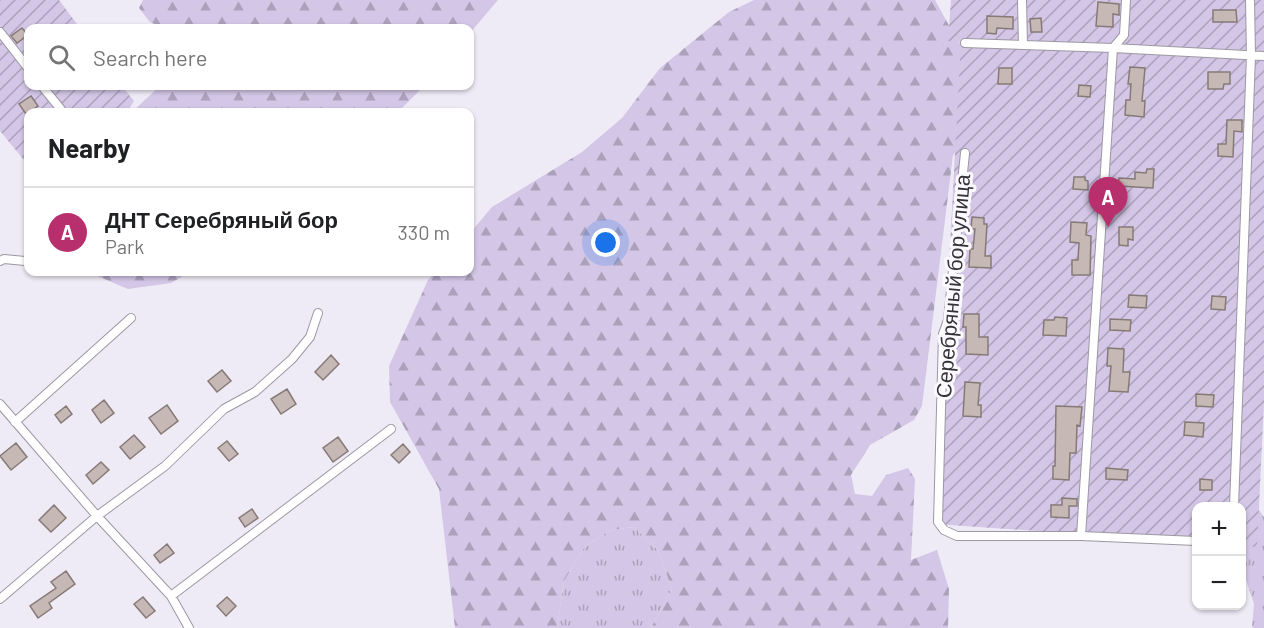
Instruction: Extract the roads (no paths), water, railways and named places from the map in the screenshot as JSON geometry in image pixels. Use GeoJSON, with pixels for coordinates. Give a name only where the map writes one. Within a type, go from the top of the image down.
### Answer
{"type":"FeatureCollection","features":[{"type":"Feature","properties":{"kind":"street"},"geometry":{"type":"LineString","coordinates":[[1022,0],[1023,45]]}},
{"type":"Feature","properties":{"kind":"street"},"geometry":{"type":"LineString","coordinates":[[1081,536],[1113,48],[1124,35],[1126,0]]}},
{"type":"Feature","properties":{"kind":"street"},"geometry":{"type":"LineString","coordinates":[[1234,502],[1251,56],[1250,0]]}},
{"type":"Feature","properties":{"kind":"street"},"geometry":{"type":"LineString","coordinates":[[0,32],[24,63]]}},
{"type":"Feature","properties":{"kind":"street"},"geometry":{"type":"LineString","coordinates":[[964,44],[1113,48],[1264,56]]}},
{"type":"Feature","properties":{"kind":"street"},"geometry":{"type":"LineString","coordinates":[[45,90],[60,108]]}},
{"type":"Feature","properties":{"kind":"street","name":"Серебряный бор улица"},"geometry":{"type":"LineString","coordinates":[[964,153],[948,320],[943,334],[938,522],[944,530],[957,536],[1081,536],[1192,541]]}},
{"type":"Feature","properties":{"kind":"street"},"geometry":{"type":"LineString","coordinates":[[0,261],[4,259],[24,261]]}},
{"type":"Feature","properties":{"kind":"street"},"geometry":{"type":"LineString","coordinates":[[0,599],[97,516],[165,466],[224,409],[255,392],[291,359],[310,337],[318,313]]}},
{"type":"Feature","properties":{"kind":"street"},"geometry":{"type":"LineString","coordinates":[[15,422],[131,318]]}},
{"type":"Feature","properties":{"kind":"street"},"geometry":{"type":"LineString","coordinates":[[0,404],[97,516],[171,596],[189,628]]}},
{"type":"Feature","properties":{"kind":"street"},"geometry":{"type":"LineString","coordinates":[[171,596],[392,429]]}},
{"type":"Feature","properties":{"kind":"place","name":"ДНТ Серебряный бор"},"geometry":{"type":"Point","coordinates":[1108,227]}}]}
